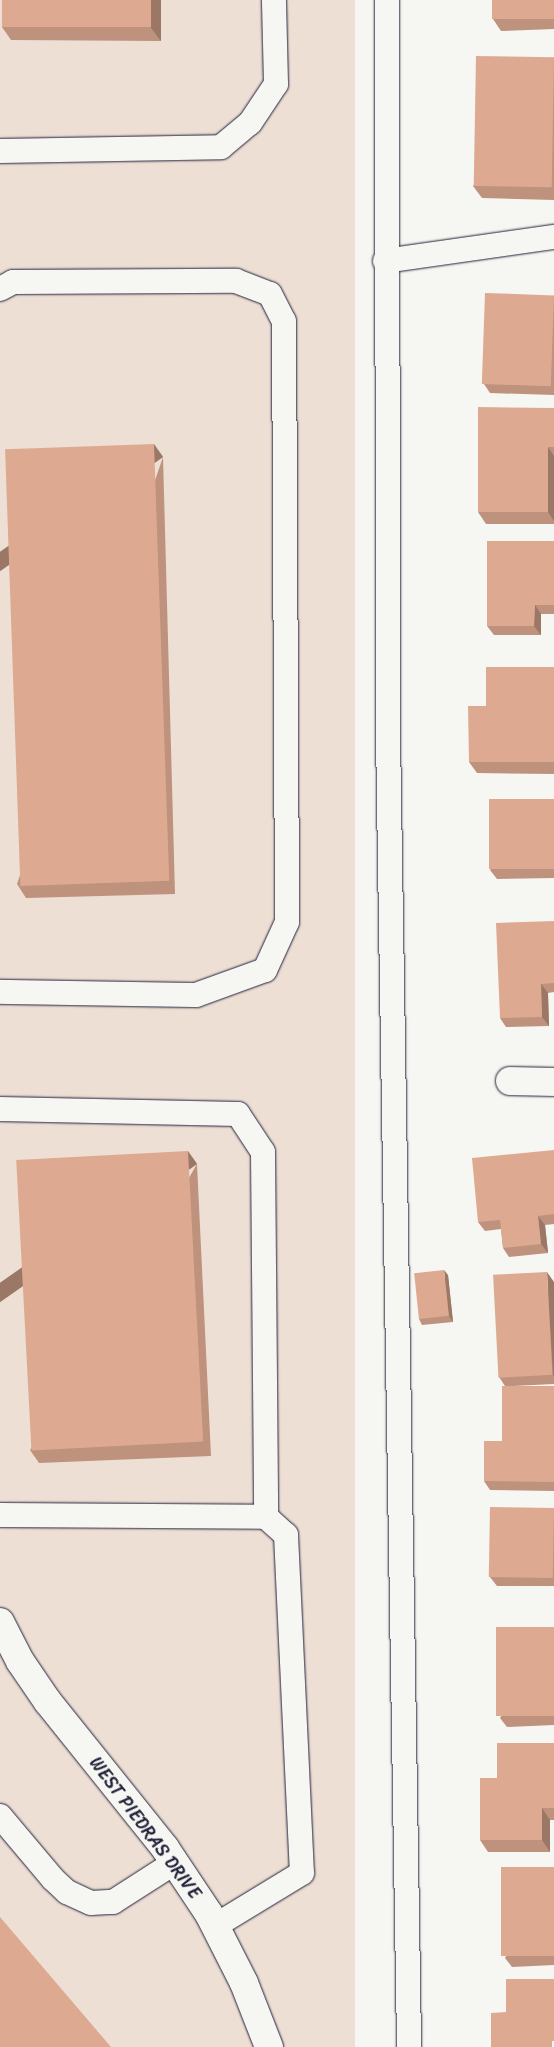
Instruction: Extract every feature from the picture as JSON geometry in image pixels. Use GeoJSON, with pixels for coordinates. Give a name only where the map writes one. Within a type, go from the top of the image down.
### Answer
{"type":"FeatureCollection","features":[{"type":"Feature","properties":{"kind":"street"},"geometry":{"type":"LineString","coordinates":[[510,1081],[554,1082]]}},
{"type":"Feature","properties":{"kind":"street","name":"WEST PIEDRAS DRIVE"},"geometry":{"type":"LineString","coordinates":[[0,1622],[20,1661],[48,1702],[174,1863],[215,1926],[244,1984],[269,2047]]}},
{"type":"Feature","properties":{"kind":"lane"},"geometry":{"type":"LineString","coordinates":[[0,151],[221,147],[250,123],[276,84],[274,0]]}},
{"type":"Feature","properties":{"kind":"lane"},"geometry":{"type":"LineString","coordinates":[[387,0],[388,735],[409,2047]]}},
{"type":"Feature","properties":{"kind":"lane"},"geometry":{"type":"LineString","coordinates":[[386,261],[554,236]]}},
{"type":"Feature","properties":{"kind":"lane"},"geometry":{"type":"LineString","coordinates":[[0,289],[13,282],[236,281],[270,294],[284,321],[286,922],[266,970],[196,996],[0,992]]}},
{"type":"Feature","properties":{"kind":"lane"},"geometry":{"type":"LineString","coordinates":[[0,1109],[238,1114],[263,1152],[266,1517]]}},
{"type":"Feature","properties":{"kind":"lane"},"geometry":{"type":"LineString","coordinates":[[0,1515],[266,1517],[286,1535],[302,1873],[215,1926]]}},
{"type":"Feature","properties":{"kind":"lane"},"geometry":{"type":"LineString","coordinates":[[0,1816],[53,1879],[67,1892],[91,1903],[113,1902],[174,1863]]}},
{"type":"Feature","properties":{"kind":"shaded area"},"geometry":{"type":"Polygon","coordinates":[[[0,0],[355,0],[355,2047],[0,2047],[0,0]]]}},
{"type":"Feature","properties":{"kind":"building"},"geometry":{"type":"Polygon","coordinates":[[[2,0],[151,0],[151,27],[2,27],[2,0]]]}},
{"type":"Feature","properties":{"kind":"building"},"geometry":{"type":"Polygon","coordinates":[[[492,0],[554,0],[554,19],[492,19],[492,0]]]}},
{"type":"Feature","properties":{"kind":"building"},"geometry":{"type":"Polygon","coordinates":[[[476,56],[554,57],[552,187],[474,186],[476,56]]]}},
{"type":"Feature","properties":{"kind":"building"},"geometry":{"type":"Polygon","coordinates":[[[485,293],[554,295],[551,386],[482,384],[485,293]]]}},
{"type":"Feature","properties":{"kind":"building"},"geometry":{"type":"Polygon","coordinates":[[[478,407],[554,408],[554,447],[548,447],[548,512],[478,512],[478,407]]]}},
{"type":"Feature","properties":{"kind":"building"},"geometry":{"type":"Polygon","coordinates":[[[154,444],[169,881],[20,886],[5,449],[154,444]]]}},
{"type":"Feature","properties":{"kind":"building"},"geometry":{"type":"Polygon","coordinates":[[[487,541],[554,541],[554,605],[535,605],[534,626],[487,626],[487,541]]]}},
{"type":"Feature","properties":{"kind":"building"},"geometry":{"type":"Polygon","coordinates":[[[486,667],[554,667],[554,762],[469,762],[468,706],[486,706],[486,667]]]}},
{"type":"Feature","properties":{"kind":"building"},"geometry":{"type":"Polygon","coordinates":[[[489,799],[554,799],[554,869],[489,869],[489,799]]]}},
{"type":"Feature","properties":{"kind":"building"},"geometry":{"type":"Polygon","coordinates":[[[554,921],[554,983],[541,984],[542,1017],[500,1018],[496,923],[554,921]]]}},
{"type":"Feature","properties":{"kind":"building"},"geometry":{"type":"Polygon","coordinates":[[[554,1150],[554,1214],[538,1216],[541,1244],[503,1248],[500,1220],[478,1222],[472,1158],[554,1150]]]}},
{"type":"Feature","properties":{"kind":"building"},"geometry":{"type":"Polygon","coordinates":[[[188,1151],[203,1442],[31,1451],[16,1160],[188,1151]]]}},
{"type":"Feature","properties":{"kind":"building"},"geometry":{"type":"Polygon","coordinates":[[[444,1270],[449,1316],[419,1319],[414,1273],[444,1270]]]}},
{"type":"Feature","properties":{"kind":"building"},"geometry":{"type":"Polygon","coordinates":[[[547,1272],[552,1375],[498,1378],[493,1275],[547,1272]]]}},
{"type":"Feature","properties":{"kind":"building"},"geometry":{"type":"Polygon","coordinates":[[[502,1386],[554,1386],[554,1482],[484,1481],[484,1441],[502,1441],[502,1386]]]}},
{"type":"Feature","properties":{"kind":"building"},"geometry":{"type":"Polygon","coordinates":[[[490,1507],[554,1508],[553,1578],[489,1577],[490,1507]]]}},
{"type":"Feature","properties":{"kind":"building"},"geometry":{"type":"Polygon","coordinates":[[[496,1627],[554,1627],[554,1716],[496,1716],[496,1627]]]}},
{"type":"Feature","properties":{"kind":"building"},"geometry":{"type":"Polygon","coordinates":[[[497,1743],[554,1743],[554,1808],[542,1808],[542,1840],[480,1840],[480,1778],[497,1778],[497,1743]]]}},
{"type":"Feature","properties":{"kind":"building"},"geometry":{"type":"Polygon","coordinates":[[[501,1867],[554,1867],[554,1956],[501,1956],[501,1867]]]}},
{"type":"Feature","properties":{"kind":"building"},"geometry":{"type":"Polygon","coordinates":[[[0,1917],[111,2047],[0,2047],[0,1917]]]}},
{"type":"Feature","properties":{"kind":"building"},"geometry":{"type":"Polygon","coordinates":[[[506,1979],[554,1979],[554,2041],[552,2041],[552,2047],[491,2047],[491,2013],[506,2012],[506,1979]]]}}]}
